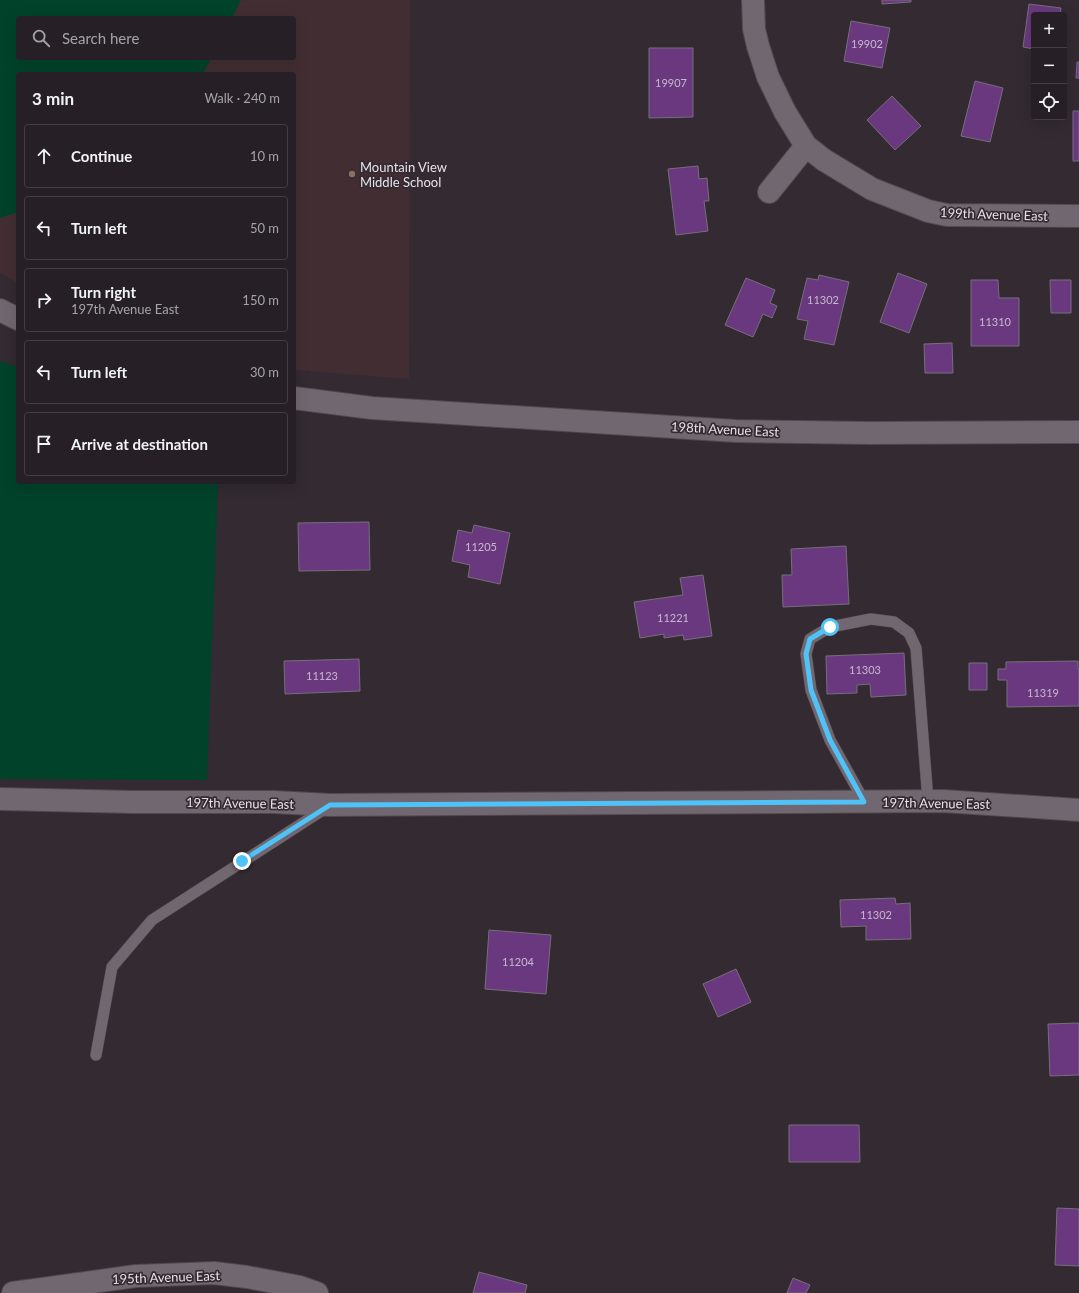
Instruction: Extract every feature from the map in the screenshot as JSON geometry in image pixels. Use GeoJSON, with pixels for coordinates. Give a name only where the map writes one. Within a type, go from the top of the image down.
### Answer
{"type":"FeatureCollection","features":[{"type":"Feature","properties":{"kind":"street"},"geometry":{"type":"LineString","coordinates":[[753,0],[754,28],[768,77],[785,112],[806,146],[769,192]]}},
{"type":"Feature","properties":{"kind":"street","name":"199th Avenue East"},"geometry":{"type":"LineString","coordinates":[[806,146],[824,160],[872,189],[928,211],[947,215],[1079,216]]}},
{"type":"Feature","properties":{"kind":"street"},"geometry":{"type":"LineString","coordinates":[[0,310],[16,318]]}},
{"type":"Feature","properties":{"kind":"street","name":"198th Avenue East"},"geometry":{"type":"LineString","coordinates":[[296,398],[372,408],[736,431],[871,433],[1079,432]]}},
{"type":"Feature","properties":{"kind":"street","name":"197th Avenue East"},"geometry":{"type":"LineString","coordinates":[[0,799],[134,802],[274,802],[330,805],[928,801],[1079,810]]}},
{"type":"Feature","properties":{"kind":"street","name":"195th Avenue East"},"geometry":{"type":"LineString","coordinates":[[13,1293],[136,1276],[214,1273],[247,1277],[292,1286],[317,1293]]}},
{"type":"Feature","properties":{"kind":"lane"},"geometry":{"type":"LineString","coordinates":[[864,802],[830,740],[811,690],[806,654],[810,639],[830,627],[871,619],[894,622],[909,633],[916,648],[928,801]]}},
{"type":"Feature","properties":{"kind":"lane"},"geometry":{"type":"LineString","coordinates":[[96,1055],[112,967],[152,920],[330,805]]}},
{"type":"Feature","properties":{"kind":"shaded area","name":"Mountain View Middle School"},"geometry":{"type":"Polygon","coordinates":[[[0,0],[410,0],[409,379],[296,370],[296,72],[16,72],[16,282],[0,273],[0,0]]]}},
{"type":"Feature","properties":{"kind":"green space"},"geometry":{"type":"Polygon","coordinates":[[[0,0],[241,0],[233,16],[16,16],[16,60],[210,60],[204,72],[16,72],[16,213],[0,218],[0,0]]]}},
{"type":"Feature","properties":{"kind":"green space"},"geometry":{"type":"Polygon","coordinates":[[[0,361],[16,366],[16,484],[218,484],[207,780],[0,779],[0,361]]]}},
{"type":"Feature","properties":{"kind":"building"},"geometry":{"type":"Polygon","coordinates":[[[882,0],[911,0],[911,2],[882,4],[882,0]]]}},
{"type":"Feature","properties":{"kind":"building"},"geometry":{"type":"Polygon","coordinates":[[[1029,4],[1061,8],[1060,12],[1031,12],[1031,48],[1023,47],[1029,4]]]}},
{"type":"Feature","properties":{"kind":"building"},"geometry":{"type":"Polygon","coordinates":[[[851,21],[890,28],[882,68],[844,61],[851,21]]]}},
{"type":"Feature","properties":{"kind":"building"},"geometry":{"type":"Polygon","coordinates":[[[649,48],[693,48],[693,117],[649,118],[649,48]]]}},
{"type":"Feature","properties":{"kind":"building"},"geometry":{"type":"Polygon","coordinates":[[[1077,62],[1079,62],[1079,78],[1076,78],[1077,62]]]}},
{"type":"Feature","properties":{"kind":"building"},"geometry":{"type":"Polygon","coordinates":[[[975,81],[1003,88],[990,142],[961,136],[975,81]]]}},
{"type":"Feature","properties":{"kind":"building"},"geometry":{"type":"Polygon","coordinates":[[[892,96],[921,126],[895,150],[867,120],[892,96]]]}},
{"type":"Feature","properties":{"kind":"building"},"geometry":{"type":"Polygon","coordinates":[[[1073,111],[1079,111],[1079,161],[1073,161],[1073,111]]]}},
{"type":"Feature","properties":{"kind":"building"},"geometry":{"type":"Polygon","coordinates":[[[698,166],[699,179],[707,178],[709,201],[704,201],[708,231],[676,235],[668,169],[698,166]]]}},
{"type":"Feature","properties":{"kind":"building"},"geometry":{"type":"Polygon","coordinates":[[[898,273],[927,284],[909,333],[880,322],[898,273]]]}},
{"type":"Feature","properties":{"kind":"building"},"geometry":{"type":"Polygon","coordinates":[[[819,275],[849,282],[834,345],[804,339],[808,321],[797,319],[807,278],[818,280],[819,275]]]}},
{"type":"Feature","properties":{"kind":"building"},"geometry":{"type":"Polygon","coordinates":[[[746,278],[775,290],[770,303],[777,306],[772,318],[763,314],[753,337],[725,325],[746,278]]]}},
{"type":"Feature","properties":{"kind":"building"},"geometry":{"type":"Polygon","coordinates":[[[971,280],[998,280],[999,298],[1019,298],[1019,346],[971,346],[971,280]]]}},
{"type":"Feature","properties":{"kind":"building"},"geometry":{"type":"Polygon","coordinates":[[[1050,280],[1071,280],[1071,313],[1051,313],[1050,280]]]}},
{"type":"Feature","properties":{"kind":"building"},"geometry":{"type":"Polygon","coordinates":[[[952,343],[953,373],[925,373],[924,344],[952,343]]]}},
{"type":"Feature","properties":{"kind":"building"},"geometry":{"type":"Polygon","coordinates":[[[369,522],[370,570],[299,571],[298,523],[369,522]]]}},
{"type":"Feature","properties":{"kind":"building"},"geometry":{"type":"Polygon","coordinates":[[[474,525],[510,533],[500,584],[468,577],[470,565],[452,561],[458,530],[472,533],[474,525]]]}},
{"type":"Feature","properties":{"kind":"building"},"geometry":{"type":"Polygon","coordinates":[[[846,546],[849,604],[783,607],[782,575],[792,575],[791,549],[846,546]]]}},
{"type":"Feature","properties":{"kind":"building"},"geometry":{"type":"Polygon","coordinates":[[[703,575],[712,636],[684,640],[683,635],[664,638],[664,634],[640,638],[634,602],[683,595],[680,578],[703,575]]]}},
{"type":"Feature","properties":{"kind":"building"},"geometry":{"type":"Polygon","coordinates":[[[904,653],[906,695],[871,697],[870,684],[857,685],[857,693],[827,694],[826,656],[904,653]]]}},
{"type":"Feature","properties":{"kind":"building"},"geometry":{"type":"Polygon","coordinates":[[[359,659],[360,691],[285,694],[284,661],[359,659]]]}},
{"type":"Feature","properties":{"kind":"building"},"geometry":{"type":"Polygon","coordinates":[[[1078,661],[1079,706],[1007,707],[1007,680],[998,680],[998,669],[1006,669],[1006,662],[1078,661]]]}},
{"type":"Feature","properties":{"kind":"building"},"geometry":{"type":"Polygon","coordinates":[[[969,663],[987,663],[987,690],[969,690],[969,663]]]}},
{"type":"Feature","properties":{"kind":"building"},"geometry":{"type":"Polygon","coordinates":[[[895,898],[896,904],[910,903],[911,939],[866,940],[866,926],[841,927],[840,900],[895,898]]]}},
{"type":"Feature","properties":{"kind":"building"},"geometry":{"type":"Polygon","coordinates":[[[489,930],[551,935],[546,994],[485,989],[489,930]]]}},
{"type":"Feature","properties":{"kind":"building"},"geometry":{"type":"Polygon","coordinates":[[[736,969],[751,1002],[718,1017],[703,984],[736,969]]]}},
{"type":"Feature","properties":{"kind":"building"},"geometry":{"type":"Polygon","coordinates":[[[1079,1023],[1079,1075],[1050,1076],[1048,1024],[1079,1023]]]}},
{"type":"Feature","properties":{"kind":"building"},"geometry":{"type":"Polygon","coordinates":[[[789,1125],[859,1125],[860,1162],[789,1162],[789,1125]]]}},
{"type":"Feature","properties":{"kind":"building"},"geometry":{"type":"Polygon","coordinates":[[[1057,1208],[1079,1209],[1079,1266],[1055,1265],[1057,1208]]]}},
{"type":"Feature","properties":{"kind":"building"},"geometry":{"type":"Polygon","coordinates":[[[479,1272],[527,1285],[525,1293],[473,1293],[479,1272]]]}},
{"type":"Feature","properties":{"kind":"building"},"geometry":{"type":"Polygon","coordinates":[[[793,1278],[810,1285],[806,1293],[787,1293],[793,1278]]]}},
{"type":"Feature","properties":{"kind":"place","name":"Mountain View Middle School"},"geometry":{"type":"Point","coordinates":[352,174]}},
{"type":"Feature","properties":{"kind":"route"},"geometry":{"type":"LineString","coordinates":[[242,861],[330,805],[864,802],[830,740],[811,690],[806,654],[810,639],[830,627]]}}]}
